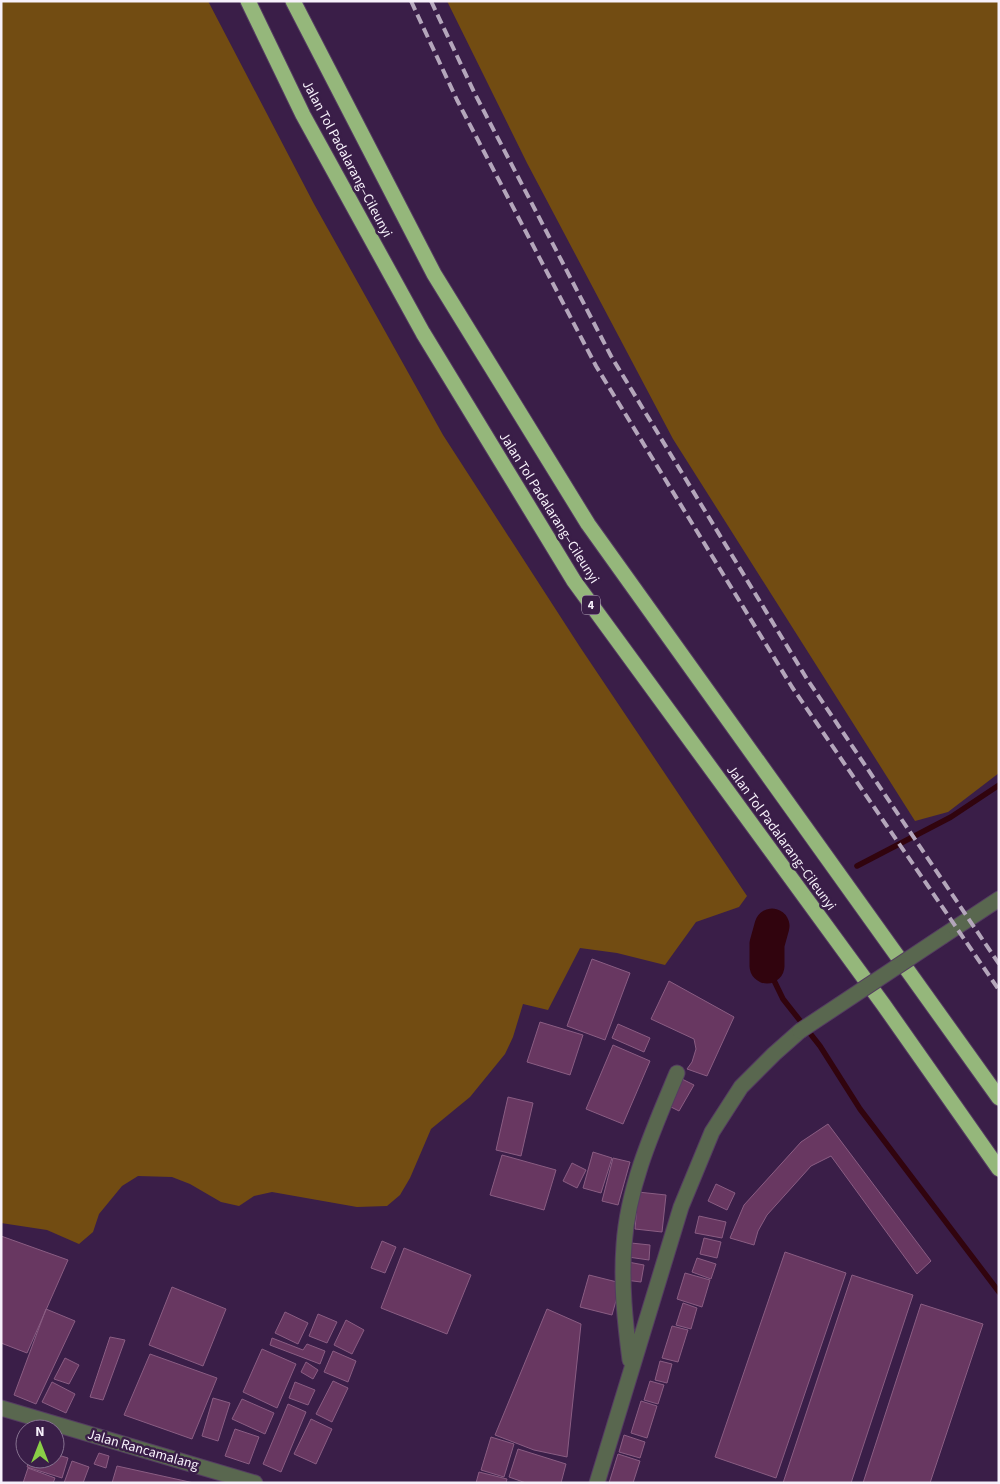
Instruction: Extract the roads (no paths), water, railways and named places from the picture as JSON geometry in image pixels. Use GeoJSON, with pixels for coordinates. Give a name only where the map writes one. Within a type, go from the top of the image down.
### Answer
{"type":"FeatureCollection","features":[{"type":"Feature","properties":{"kind":"highway","name":"Jalan Tol Padalarang–Cileunyi"},"geometry":{"type":"LineString","coordinates":[[248,1],[303,115],[423,333],[574,581],[883,1004],[999,1169]]}},
{"type":"Feature","properties":{"kind":"highway","name":"Jalan Tol Padalarang–Cileunyi"},"geometry":{"type":"LineString","coordinates":[[292,1],[434,274],[588,524],[999,1098]]}},
{"type":"Feature","properties":{"kind":"street"},"geometry":{"type":"LineString","coordinates":[[597,1483],[681,1207],[712,1132],[741,1087],[774,1054],[800,1032],[999,899]]}},
{"type":"Feature","properties":{"kind":"street"},"geometry":{"type":"LineString","coordinates":[[631,1367],[625,1319],[624,1244],[636,1182],[649,1140],[676,1073]]}},
{"type":"Feature","properties":{"kind":"street","name":"Jalan Rancamalang"},"geometry":{"type":"LineString","coordinates":[[1,1408],[255,1483]]}},
{"type":"Feature","properties":{"kind":"waterway"},"geometry":{"type":"LineString","coordinates":[[857,866],[951,817],[999,785]]}},
{"type":"Feature","properties":{"kind":"waterway"},"geometry":{"type":"LineString","coordinates":[[767,966],[767,944],[772,926]]}},
{"type":"Feature","properties":{"kind":"waterway"},"geometry":{"type":"LineString","coordinates":[[767,966],[783,999],[820,1046],[860,1109],[999,1292]]}},
{"type":"Feature","properties":{"kind":"railway"},"geometry":{"type":"LineString","coordinates":[[411,1],[457,100],[596,366],[792,687],[999,990]]}},
{"type":"Feature","properties":{"kind":"railway"},"geometry":{"type":"LineString","coordinates":[[431,1],[475,94],[611,356],[807,679],[999,964]]}}]}
